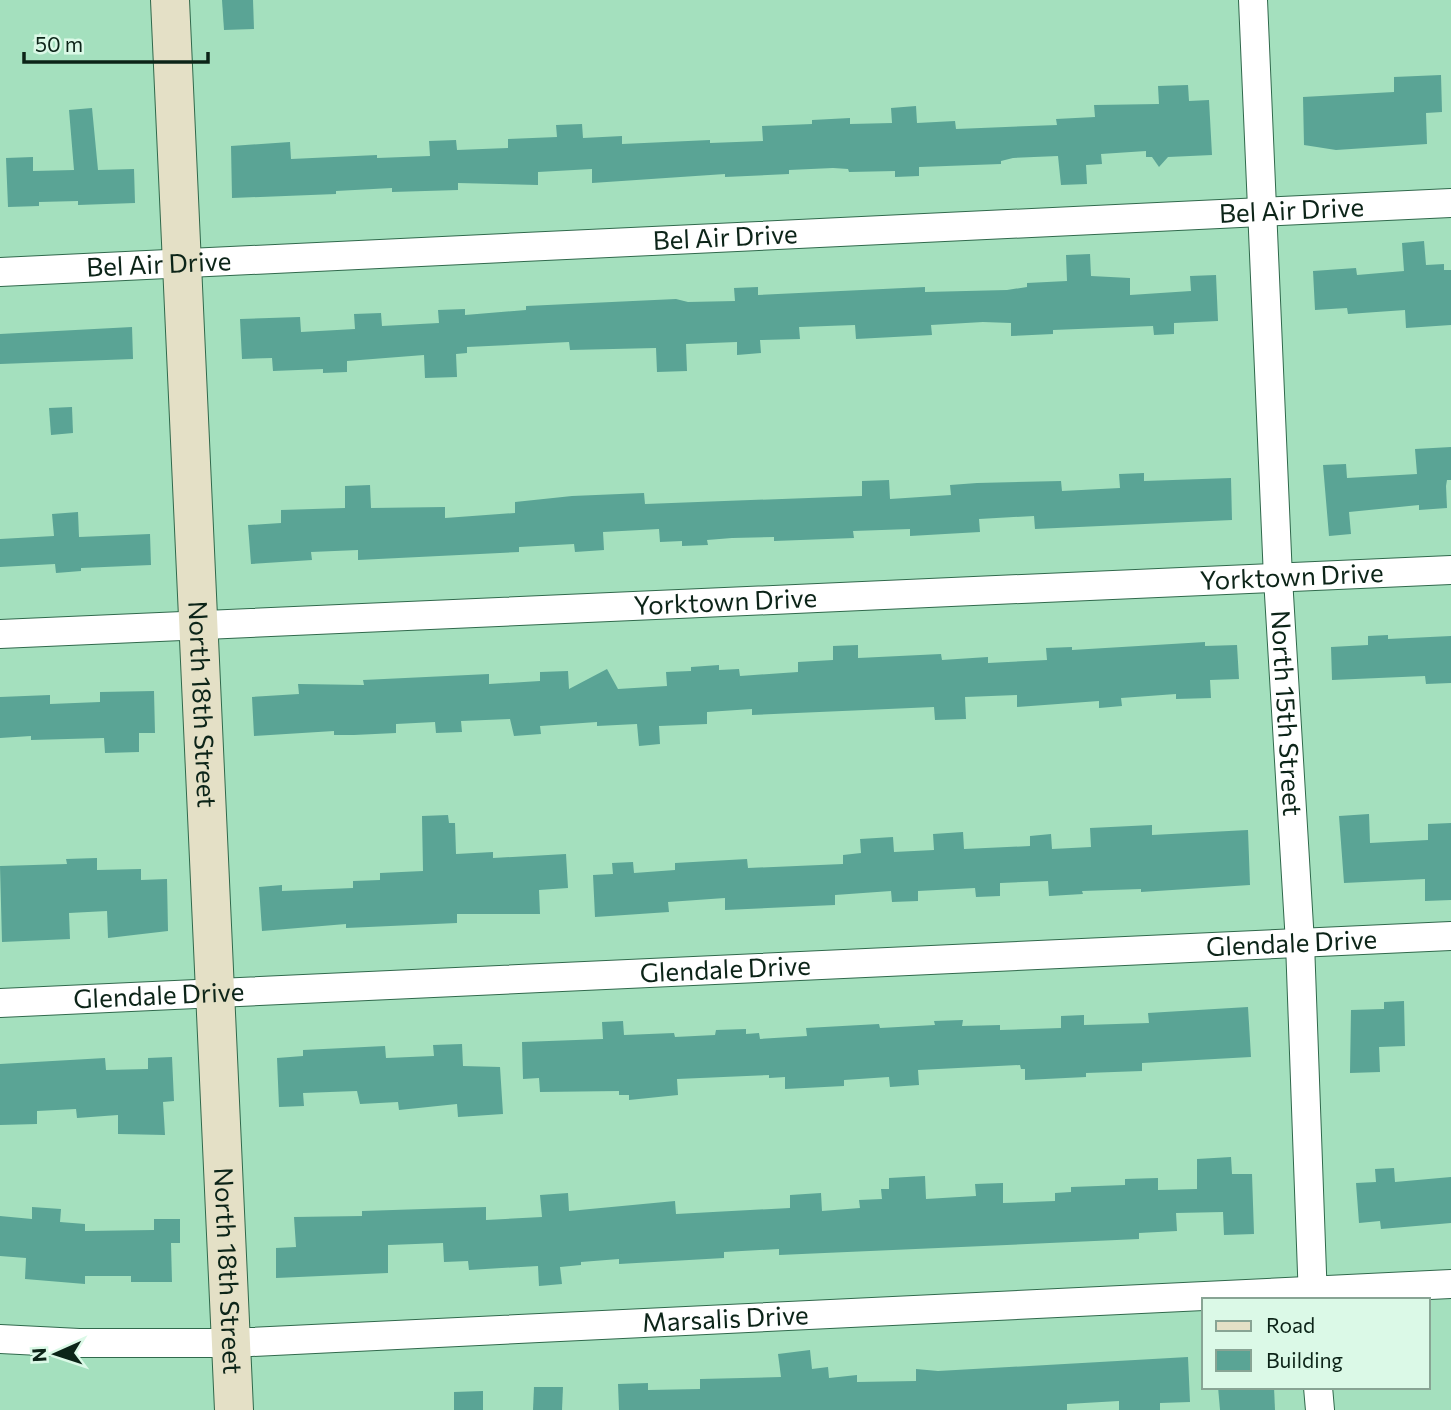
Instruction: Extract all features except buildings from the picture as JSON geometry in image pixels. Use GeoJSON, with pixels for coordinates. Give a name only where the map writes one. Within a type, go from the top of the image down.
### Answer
{"type":"FeatureCollection","features":[{"type":"Feature","properties":{"kind":"street","name":"North 18th Street"},"geometry":{"type":"LineString","coordinates":[[170,0],[213,994],[234,1410]]}},
{"type":"Feature","properties":{"kind":"street","name":"North 15th Street"},"geometry":{"type":"LineString","coordinates":[[1253,0],[1278,578],[1300,943],[1313,1295]]}},
{"type":"Feature","properties":{"kind":"street","name":"Bel Air Drive"},"geometry":{"type":"LineString","coordinates":[[0,272],[1451,202]]}},
{"type":"Feature","properties":{"kind":"street","name":"Yorktown Drive"},"geometry":{"type":"LineString","coordinates":[[0,634],[198,628],[1451,570]]}},
{"type":"Feature","properties":{"kind":"street","name":"Glendale Drive"},"geometry":{"type":"LineString","coordinates":[[0,1003],[1451,936]]}},
{"type":"Feature","properties":{"kind":"street","name":"Marsalis Drive"},"geometry":{"type":"LineString","coordinates":[[1245,1298],[1451,1284]]}},
{"type":"Feature","properties":{"kind":"street","name":"Marsalis Drive"},"geometry":{"type":"LineString","coordinates":[[0,1339],[79,1343],[232,1343],[1202,1300]]}},
{"type":"Feature","properties":{"kind":"street"},"geometry":{"type":"LineString","coordinates":[[1318,1389],[1320,1410]]}}]}
